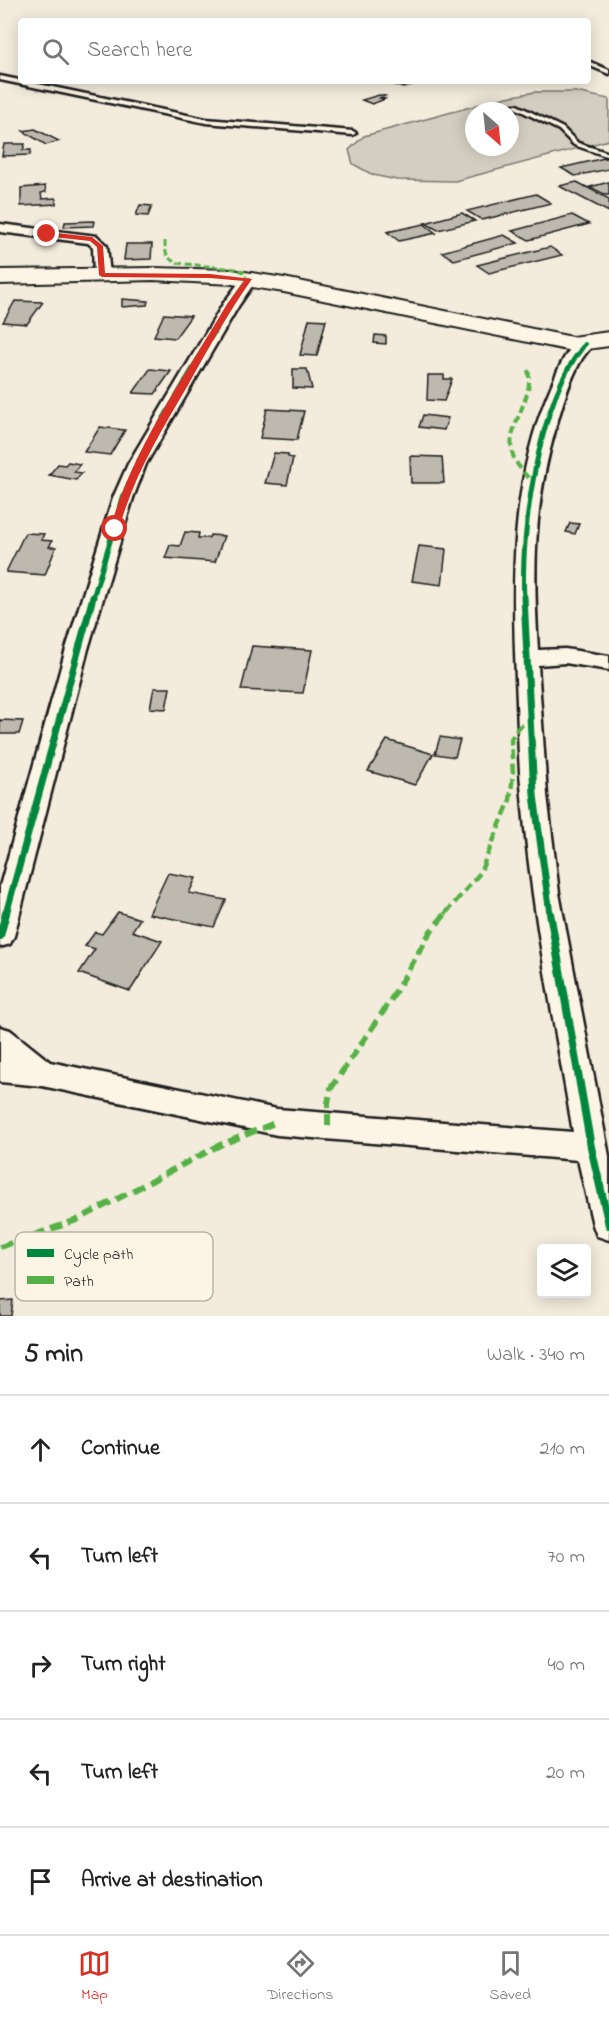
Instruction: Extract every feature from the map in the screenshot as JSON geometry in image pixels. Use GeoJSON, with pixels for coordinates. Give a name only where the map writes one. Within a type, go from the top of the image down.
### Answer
{"type":"FeatureCollection","features":[{"type":"Feature","properties":{"kind":"street"},"geometry":{"type":"LineString","coordinates":[[0,228],[92,239],[100,246],[102,275]]}},
{"type":"Feature","properties":{"kind":"street"},"geometry":{"type":"LineString","coordinates":[[0,277],[102,275],[210,276],[249,279],[559,341],[597,342]]}},
{"type":"Feature","properties":{"kind":"street"},"geometry":{"type":"LineString","coordinates":[[0,936],[77,649],[123,498],[138,464],[231,304],[249,279]]}},
{"type":"Feature","properties":{"kind":"street"},"geometry":{"type":"LineString","coordinates":[[597,342],[572,360],[555,399],[535,466],[524,544],[523,586],[534,795],[546,893],[591,1147],[609,1224]]}},
{"type":"Feature","properties":{"kind":"street"},"geometry":{"type":"LineString","coordinates":[[528,658],[565,656],[609,663]]}},
{"type":"Feature","properties":{"kind":"street"},"geometry":{"type":"LineString","coordinates":[[0,1039],[42,1073]]}},
{"type":"Feature","properties":{"kind":"street"},"geometry":{"type":"LineString","coordinates":[[0,1069],[42,1073],[277,1122],[591,1147]]}},
{"type":"Feature","properties":{"kind":"lane"},"geometry":{"type":"LineString","coordinates":[[591,64],[609,72]]}},
{"type":"Feature","properties":{"kind":"lane"},"geometry":{"type":"LineString","coordinates":[[0,78],[18,82]]}},
{"type":"Feature","properties":{"kind":"lane"},"geometry":{"type":"LineString","coordinates":[[29,84],[206,121],[353,133]]}},
{"type":"Feature","properties":{"kind":"lane"},"geometry":{"type":"LineString","coordinates":[[519,108],[552,123],[576,144],[609,155]]}},
{"type":"Feature","properties":{"kind":"shaded area"},"geometry":{"type":"Polygon","coordinates":[[[535,92],[576,92],[609,99],[609,140],[455,181],[397,180],[373,175],[353,164],[349,150],[364,136],[465,108],[465,156],[519,156],[519,102],[489,102],[535,92]]]}},
{"type":"Feature","properties":{"kind":"building"},"geometry":{"type":"Polygon","coordinates":[[[392,84],[414,84],[403,88],[392,84]]]}},
{"type":"Feature","properties":{"kind":"building"},"geometry":{"type":"Polygon","coordinates":[[[379,95],[385,96],[380,98],[385,99],[372,104],[362,100],[379,95]]]}},
{"type":"Feature","properties":{"kind":"building"},"geometry":{"type":"Polygon","coordinates":[[[35,129],[59,141],[46,145],[23,131],[35,129]]]}},
{"type":"Feature","properties":{"kind":"building"},"geometry":{"type":"Polygon","coordinates":[[[4,144],[25,144],[23,150],[31,150],[30,155],[2,156],[4,144]]]}},
{"type":"Feature","properties":{"kind":"building"},"geometry":{"type":"Polygon","coordinates":[[[609,157],[609,169],[575,176],[561,168],[609,157]]]}},
{"type":"Feature","properties":{"kind":"building"},"geometry":{"type":"Polygon","coordinates":[[[577,182],[609,199],[609,212],[559,186],[577,182]]]}},
{"type":"Feature","properties":{"kind":"building"},"geometry":{"type":"Polygon","coordinates":[[[609,182],[609,195],[590,187],[609,182]]]}},
{"type":"Feature","properties":{"kind":"building"},"geometry":{"type":"Polygon","coordinates":[[[45,186],[46,192],[41,193],[42,199],[56,198],[56,204],[21,206],[21,188],[45,186]]]}},
{"type":"Feature","properties":{"kind":"building"},"geometry":{"type":"Polygon","coordinates":[[[536,194],[551,203],[482,220],[467,211],[536,194]]]}},
{"type":"Feature","properties":{"kind":"building"},"geometry":{"type":"Polygon","coordinates":[[[140,205],[152,206],[148,216],[136,215],[140,205]]]}},
{"type":"Feature","properties":{"kind":"building"},"geometry":{"type":"Polygon","coordinates":[[[462,213],[475,221],[438,230],[425,223],[462,213]]]}},
{"type":"Feature","properties":{"kind":"building"},"geometry":{"type":"Polygon","coordinates":[[[572,215],[589,224],[529,240],[512,231],[572,215]]]}},
{"type":"Feature","properties":{"kind":"building"},"geometry":{"type":"Polygon","coordinates":[[[94,221],[93,226],[64,227],[65,222],[94,221]]]}},
{"type":"Feature","properties":{"kind":"building"},"geometry":{"type":"Polygon","coordinates":[[[424,224],[436,233],[399,241],[387,232],[424,224]]]}},
{"type":"Feature","properties":{"kind":"building"},"geometry":{"type":"Polygon","coordinates":[[[504,235],[518,243],[454,260],[442,252],[504,235]]]}},
{"type":"Feature","properties":{"kind":"building"},"geometry":{"type":"Polygon","coordinates":[[[126,244],[152,244],[151,259],[124,260],[126,244]]]}},
{"type":"Feature","properties":{"kind":"building"},"geometry":{"type":"Polygon","coordinates":[[[550,247],[562,255],[489,273],[477,265],[550,247]]]}},
{"type":"Feature","properties":{"kind":"building"},"geometry":{"type":"Polygon","coordinates":[[[122,299],[148,301],[147,305],[122,307],[122,299]]]}},
{"type":"Feature","properties":{"kind":"building"},"geometry":{"type":"Polygon","coordinates":[[[15,301],[43,302],[27,324],[3,322],[15,301]]]}},
{"type":"Feature","properties":{"kind":"building"},"geometry":{"type":"Polygon","coordinates":[[[164,314],[191,316],[175,338],[154,336],[164,314]]]}},
{"type":"Feature","properties":{"kind":"building"},"geometry":{"type":"Polygon","coordinates":[[[309,319],[326,320],[317,356],[300,355],[309,319]]]}},
{"type":"Feature","properties":{"kind":"building"},"geometry":{"type":"Polygon","coordinates":[[[375,335],[386,336],[386,344],[374,343],[375,335]]]}},
{"type":"Feature","properties":{"kind":"building"},"geometry":{"type":"Polygon","coordinates":[[[150,369],[171,371],[155,394],[133,393],[150,369]]]}},
{"type":"Feature","properties":{"kind":"building"},"geometry":{"type":"Polygon","coordinates":[[[293,369],[307,369],[312,389],[293,388],[293,369]]]}},
{"type":"Feature","properties":{"kind":"building"},"geometry":{"type":"Polygon","coordinates":[[[428,375],[444,375],[444,379],[452,379],[444,401],[427,400],[428,375]]]}},
{"type":"Feature","properties":{"kind":"building"},"geometry":{"type":"Polygon","coordinates":[[[267,409],[304,411],[297,440],[260,438],[267,409]]]}},
{"type":"Feature","properties":{"kind":"building"},"geometry":{"type":"Polygon","coordinates":[[[423,415],[448,418],[444,430],[419,427],[423,415]]]}},
{"type":"Feature","properties":{"kind":"building"},"geometry":{"type":"Polygon","coordinates":[[[100,427],[125,430],[110,455],[84,452],[100,427]]]}},
{"type":"Feature","properties":{"kind":"building"},"geometry":{"type":"Polygon","coordinates":[[[274,453],[288,454],[288,457],[293,458],[287,485],[265,483],[274,453]]]}},
{"type":"Feature","properties":{"kind":"building"},"geometry":{"type":"Polygon","coordinates":[[[410,456],[442,457],[444,483],[411,483],[410,456]]]}},
{"type":"Feature","properties":{"kind":"building"},"geometry":{"type":"Polygon","coordinates":[[[68,462],[80,464],[74,472],[82,473],[76,480],[49,475],[58,464],[65,465],[68,462]]]}},
{"type":"Feature","properties":{"kind":"building"},"geometry":{"type":"Polygon","coordinates":[[[68,462],[80,464],[74,472],[82,473],[76,480],[49,475],[58,464],[65,465],[68,462]]]}},
{"type":"Feature","properties":{"kind":"building"},"geometry":{"type":"Polygon","coordinates":[[[570,523],[579,524],[575,534],[566,532],[570,523]]]}},
{"type":"Feature","properties":{"kind":"building"},"geometry":{"type":"Polygon","coordinates":[[[185,532],[199,533],[198,538],[209,538],[210,535],[224,536],[215,562],[165,558],[170,545],[180,546],[185,532]]]}},
{"type":"Feature","properties":{"kind":"building"},"geometry":{"type":"Polygon","coordinates":[[[25,533],[44,534],[41,540],[52,541],[49,547],[56,547],[45,575],[6,572],[25,533]]]}},
{"type":"Feature","properties":{"kind":"building"},"geometry":{"type":"Polygon","coordinates":[[[419,546],[446,549],[442,585],[412,581],[419,546]]]}},
{"type":"Feature","properties":{"kind":"building"},"geometry":{"type":"Polygon","coordinates":[[[252,646],[312,650],[303,693],[241,690],[252,646]]]}},
{"type":"Feature","properties":{"kind":"building"},"geometry":{"type":"Polygon","coordinates":[[[154,688],[170,688],[166,709],[150,708],[154,688]]]}},
{"type":"Feature","properties":{"kind":"building"},"geometry":{"type":"Polygon","coordinates":[[[0,720],[23,721],[19,734],[0,734],[0,720]]]}},
{"type":"Feature","properties":{"kind":"building"},"geometry":{"type":"Polygon","coordinates":[[[440,737],[460,740],[455,757],[435,754],[440,737]]]}},
{"type":"Feature","properties":{"kind":"building"},"geometry":{"type":"Polygon","coordinates":[[[387,740],[433,754],[415,785],[368,771],[387,740]]]}},
{"type":"Feature","properties":{"kind":"building"},"geometry":{"type":"Polygon","coordinates":[[[168,873],[196,878],[189,893],[226,900],[214,927],[149,914],[168,873]]]}},
{"type":"Feature","properties":{"kind":"building"},"geometry":{"type":"Polygon","coordinates":[[[118,912],[140,919],[132,931],[162,941],[130,991],[79,973],[95,949],[85,946],[95,932],[102,934],[118,912]]]}},
{"type":"Feature","properties":{"kind":"building"},"geometry":{"type":"Polygon","coordinates":[[[13,1300],[11,1316],[0,1316],[0,1301],[13,1300]]]}},
{"type":"Feature","properties":{"kind":"marked path"},"geometry":{"type":"LineString","coordinates":[[165,241],[165,253],[169,259],[177,263],[236,269],[244,272],[247,279]]}},
{"type":"Feature","properties":{"kind":"marked path"},"geometry":{"type":"LineString","coordinates":[[528,370],[530,389],[517,422],[512,445],[514,460],[532,482]]}},
{"type":"Feature","properties":{"kind":"marked path"},"geometry":{"type":"LineString","coordinates":[[328,1126],[328,1103],[331,1088],[389,1003],[431,931],[480,873],[510,800],[513,775],[511,739],[519,727],[531,720]]}},
{"type":"Feature","properties":{"kind":"marked path"},"geometry":{"type":"LineString","coordinates":[[43,1232],[77,1220],[220,1145],[277,1122]]}},
{"type":"Feature","properties":{"kind":"marked path"},"geometry":{"type":"LineString","coordinates":[[0,1247],[15,1242]]}},
{"type":"Feature","properties":{"kind":"cycle path"},"geometry":{"type":"LineString","coordinates":[[0,936],[77,649],[123,498],[137,464],[231,304],[249,279]]}},
{"type":"Feature","properties":{"kind":"cycle path"},"geometry":{"type":"LineString","coordinates":[[585,344],[572,360],[555,399],[535,466],[524,544],[523,586],[534,795],[546,893],[591,1147],[609,1225]]}},
{"type":"Feature","properties":{"kind":"route"},"geometry":{"type":"LineString","coordinates":[[47,234],[92,239],[100,246],[102,275],[153,274],[249,279],[231,304],[138,464],[123,498],[115,529]]}}]}
